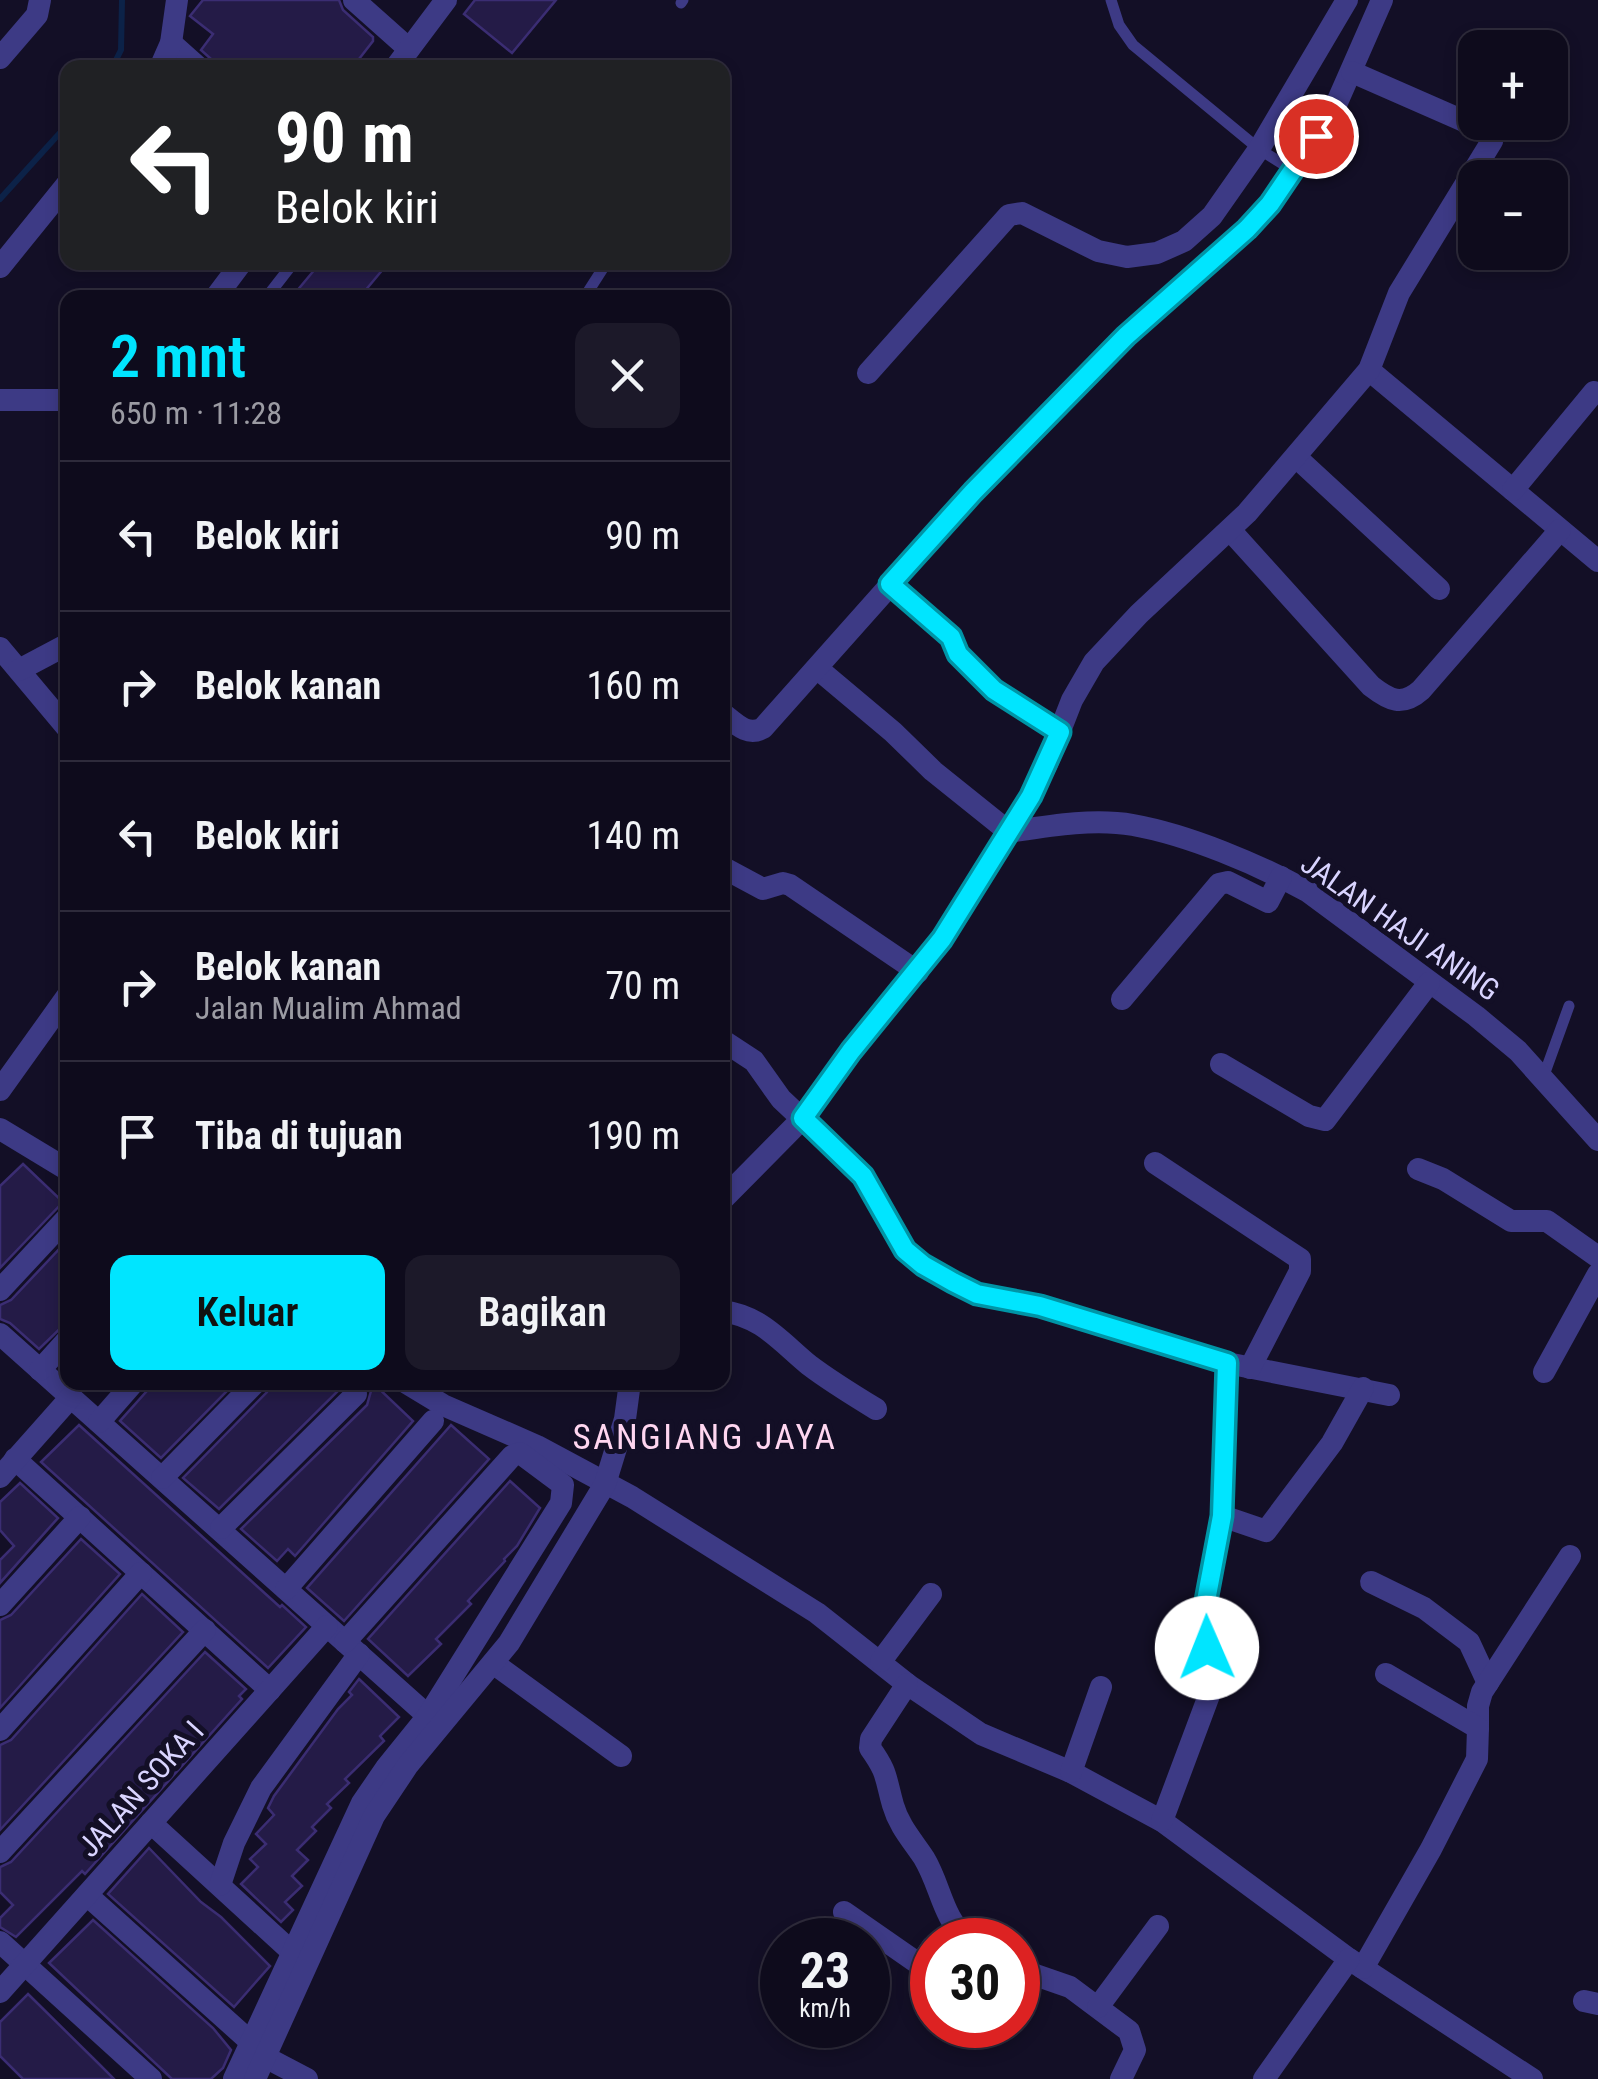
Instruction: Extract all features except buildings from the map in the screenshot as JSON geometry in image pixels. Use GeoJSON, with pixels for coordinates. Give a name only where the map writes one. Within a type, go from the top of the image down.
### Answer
{"type":"FeatureCollection","features":[{"type":"Feature","properties":{"kind":"street"},"geometry":{"type":"LineString","coordinates":[[0,58],[37,16],[40,0]]}},
{"type":"Feature","properties":{"kind":"street"},"geometry":{"type":"LineString","coordinates":[[163,60],[177,0]]}},
{"type":"Feature","properties":{"kind":"street"},"geometry":{"type":"LineString","coordinates":[[354,0],[402,58],[446,0]]}},
{"type":"Feature","properties":{"kind":"street"},"geometry":{"type":"LineString","coordinates":[[868,373],[1010,215],[1034,218],[1098,252],[1127,258],[1157,253],[1184,242],[1212,216],[1259,150],[1347,0]]}},
{"type":"Feature","properties":{"kind":"street"},"geometry":{"type":"LineString","coordinates":[[730,720],[744,730],[758,731],[818,669],[973,492],[1126,336],[1270,204],[1335,108],[1382,0]]}},
{"type":"Feature","properties":{"kind":"street"},"geometry":{"type":"LineString","coordinates":[[170,43],[190,60]]}},
{"type":"Feature","properties":{"kind":"street"},"geometry":{"type":"LineString","coordinates":[[1352,72],[1489,134],[1492,141],[1484,160]]}},
{"type":"Feature","properties":{"kind":"street"},"geometry":{"type":"LineString","coordinates":[[0,266],[60,194]]}},
{"type":"Feature","properties":{"kind":"street"},"geometry":{"type":"LineString","coordinates":[[730,1192],[803,1118],[851,1051],[918,972],[1048,764],[1077,690],[1094,662],[1230,530],[1369,370],[1399,294],[1458,208]]}},
{"type":"Feature","properties":{"kind":"street"},"geometry":{"type":"LineString","coordinates":[[1369,370],[1598,560]]}},
{"type":"Feature","properties":{"kind":"street"},"geometry":{"type":"LineString","coordinates":[[1513,490],[1594,392]]}},
{"type":"Feature","properties":{"kind":"street"},"geometry":{"type":"LineString","coordinates":[[0,400],[60,400]]}},
{"type":"Feature","properties":{"kind":"street"},"geometry":{"type":"LineString","coordinates":[[1296,458],[1439,589]]}},
{"type":"Feature","properties":{"kind":"street"},"geometry":{"type":"LineString","coordinates":[[1230,530],[1371,686],[1398,702],[1421,690],[1560,530]]}},
{"type":"Feature","properties":{"kind":"street"},"geometry":{"type":"LineString","coordinates":[[890,584],[951,637],[958,654],[994,690],[1060,732]]}},
{"type":"Feature","properties":{"kind":"street"},"geometry":{"type":"LineString","coordinates":[[0,648],[60,719]]}},
{"type":"Feature","properties":{"kind":"street"},"geometry":{"type":"LineString","coordinates":[[19,670],[60,648]]}},
{"type":"Feature","properties":{"kind":"street"},"geometry":{"type":"LineString","coordinates":[[818,669],[1009,832]]}},
{"type":"Feature","properties":{"kind":"street","name":"JALAN HAJI ANING"},"geometry":{"type":"LineString","coordinates":[[1009,832],[1053,826],[1132,825],[1193,843],[1281,877],[1307,891],[1490,1028],[1543,1078],[1598,1140]]}},
{"type":"Feature","properties":{"kind":"street"},"geometry":{"type":"LineString","coordinates":[[730,870],[763,889],[783,882],[790,885],[918,972]]}},
{"type":"Feature","properties":{"kind":"street"},"geometry":{"type":"LineString","coordinates":[[1122,1000],[1219,884],[1228,882],[1268,902],[1281,877]]}},
{"type":"Feature","properties":{"kind":"street"},"geometry":{"type":"LineString","coordinates":[[1221,1064],[1309,1116],[1327,1119],[1429,983]]}},
{"type":"Feature","properties":{"kind":"street"},"geometry":{"type":"LineString","coordinates":[[0,1090],[60,1006]]}},
{"type":"Feature","properties":{"kind":"street"},"geometry":{"type":"LineString","coordinates":[[730,1045],[757,1064],[774,1091],[863,1176],[905,1250],[953,1282],[977,1294],[1040,1306],[1227,1363],[1390,1395]]}},
{"type":"Feature","properties":{"kind":"street"},"geometry":{"type":"LineString","coordinates":[[0,1129],[60,1165]]}},
{"type":"Feature","properties":{"kind":"street"},"geometry":{"type":"LineString","coordinates":[[1154,1164],[1300,1259],[1300,1271],[1250,1368]]}},
{"type":"Feature","properties":{"kind":"street"},"geometry":{"type":"LineString","coordinates":[[1418,1168],[1511,1220],[1547,1221],[1598,1257]]}},
{"type":"Feature","properties":{"kind":"street"},"geometry":{"type":"LineString","coordinates":[[0,1290],[60,1226]]}},
{"type":"Feature","properties":{"kind":"street"},"geometry":{"type":"LineString","coordinates":[[1544,1372],[1598,1274]]}},
{"type":"Feature","properties":{"kind":"street"},"geometry":{"type":"LineString","coordinates":[[730,1312],[764,1325],[810,1366],[876,1409]]}},
{"type":"Feature","properties":{"kind":"street"},"geometry":{"type":"LineString","coordinates":[[0,1334],[60,1387]]}},
{"type":"Feature","properties":{"kind":"street"},"geometry":{"type":"LineString","coordinates":[[40,1370],[60,1349]]}},
{"type":"Feature","properties":{"kind":"street"},"geometry":{"type":"LineString","coordinates":[[1162,1821],[1214,1682],[1202,1622],[1222,1516],[1227,1363]]}},
{"type":"Feature","properties":{"kind":"street"},"geometry":{"type":"LineString","coordinates":[[1222,1516],[1266,1530],[1332,1443],[1363,1388]]}},
{"type":"Feature","properties":{"kind":"street"},"geometry":{"type":"LineString","coordinates":[[63,1390],[428,1716]]}},
{"type":"Feature","properties":{"kind":"street"},"geometry":{"type":"LineString","coordinates":[[99,1422],[127,1390]]}},
{"type":"Feature","properties":{"kind":"street"},"geometry":{"type":"LineString","coordinates":[[162,1478],[248,1390]]}},
{"type":"Feature","properties":{"kind":"street"},"geometry":{"type":"LineString","coordinates":[[418,1390],[537,1446],[632,1497],[785,1592],[981,1734],[1071,1772],[1162,1821],[1356,1963],[1532,2079]]}},
{"type":"Feature","properties":{"kind":"street"},"geometry":{"type":"LineString","coordinates":[[234,2079],[260,2051],[290,2001],[374,1816],[408,1765],[493,1663],[532,1608],[605,1484],[629,1390]]}},
{"type":"Feature","properties":{"kind":"street"},"geometry":{"type":"LineString","coordinates":[[221,1528],[356,1394]]}},
{"type":"Feature","properties":{"kind":"street"},"geometry":{"type":"LineString","coordinates":[[71,1397],[8,1468],[80,1517],[270,1690]]}},
{"type":"Feature","properties":{"kind":"street"},"geometry":{"type":"LineString","coordinates":[[286,1588],[433,1421]]}},
{"type":"Feature","properties":{"kind":"street"},"geometry":{"type":"LineString","coordinates":[[220,1885],[234,1843],[344,1640],[512,1456],[520,1454],[562,1484],[561,1503],[428,1716],[362,1803],[291,1951],[260,2051],[256,2079]]}},
{"type":"Feature","properties":{"kind":"street"},"geometry":{"type":"LineString","coordinates":[[0,1605],[80,1517]]}},
{"type":"Feature","properties":{"kind":"street"},"geometry":{"type":"LineString","coordinates":[[1264,2079],[1356,1963],[1470,1774],[1477,1759],[1479,1698],[1570,1556]]}},
{"type":"Feature","properties":{"kind":"street"},"geometry":{"type":"LineString","coordinates":[[0,1730],[141,1573]]}},
{"type":"Feature","properties":{"kind":"street"},"geometry":{"type":"LineString","coordinates":[[1371,1582],[1424,1608],[1469,1642],[1488,1683]]}},
{"type":"Feature","properties":{"kind":"street"},"geometry":{"type":"LineString","coordinates":[[881,1661],[931,1594]]}},
{"type":"Feature","properties":{"kind":"street"},"geometry":{"type":"LineString","coordinates":[[0,1852],[204,1630]]}},
{"type":"Feature","properties":{"kind":"street","name":"JALAN SOKA I"},"geometry":{"type":"LineString","coordinates":[[0,1992],[270,1690],[344,1640]]}},
{"type":"Feature","properties":{"kind":"street"},"geometry":{"type":"LineString","coordinates":[[493,1663],[621,1756]]}},
{"type":"Feature","properties":{"kind":"street"},"geometry":{"type":"LineString","coordinates":[[1386,1674],[1478,1728]]}},
{"type":"Feature","properties":{"kind":"street"},"geometry":{"type":"LineString","coordinates":[[907,1684],[871,1738],[870,1748],[886,1768],[892,1804],[903,1831],[926,1861],[941,1918]]}},
{"type":"Feature","properties":{"kind":"street"},"geometry":{"type":"LineString","coordinates":[[1071,1772],[1101,1687]]}},
{"type":"Feature","properties":{"kind":"street"},"geometry":{"type":"LineString","coordinates":[[151,1824],[291,1951]]}},
{"type":"Feature","properties":{"kind":"street"},"geometry":{"type":"LineString","coordinates":[[87,1895],[260,2051],[307,2079]]}},
{"type":"Feature","properties":{"kind":"street"},"geometry":{"type":"LineString","coordinates":[[844,1912],[910,1958]]}},
{"type":"Feature","properties":{"kind":"street"},"geometry":{"type":"LineString","coordinates":[[1098,2007],[1158,1926]]}},
{"type":"Feature","properties":{"kind":"street"},"geometry":{"type":"LineString","coordinates":[[0,1942],[151,2079]]}},
{"type":"Feature","properties":{"kind":"street"},"geometry":{"type":"LineString","coordinates":[[1040,1977],[1070,1987],[1129,2032],[1136,2050],[1121,2079]]}},
{"type":"Feature","properties":{"kind":"lane"},"geometry":{"type":"LineString","coordinates":[[1111,0],[1119,25],[1134,45],[1259,150],[1294,171]]}},
{"type":"Feature","properties":{"kind":"lane"},"geometry":{"type":"LineString","coordinates":[[272,290],[288,270]]}},
{"type":"Feature","properties":{"kind":"lane"},"geometry":{"type":"LineString","coordinates":[[1543,1078],[1570,1006]]}},
{"type":"Feature","properties":{"kind":"waterway"},"geometry":{"type":"LineString","coordinates":[[116,60],[121,50],[122,0]]}},
{"type":"Feature","properties":{"kind":"waterway"},"geometry":{"type":"LineString","coordinates":[[0,199],[60,133]]}},
{"type":"Feature","properties":{"kind":"district","name":"SANGIANG JAYA"},"geometry":{"type":"Point","coordinates":[705,1437]}},
{"type":"Feature","properties":{"kind":"route"},"geometry":{"type":"LineString","coordinates":[[1207,1648],[1202,1622],[1222,1516],[1227,1363],[1040,1306],[977,1294],[923,1265],[905,1250],[863,1176],[803,1118],[851,1051],[942,939],[1031,796],[1060,732],[994,690],[958,654],[951,637],[890,584],[973,492],[1126,336],[1247,229],[1270,204],[1316,136]]}}]}
